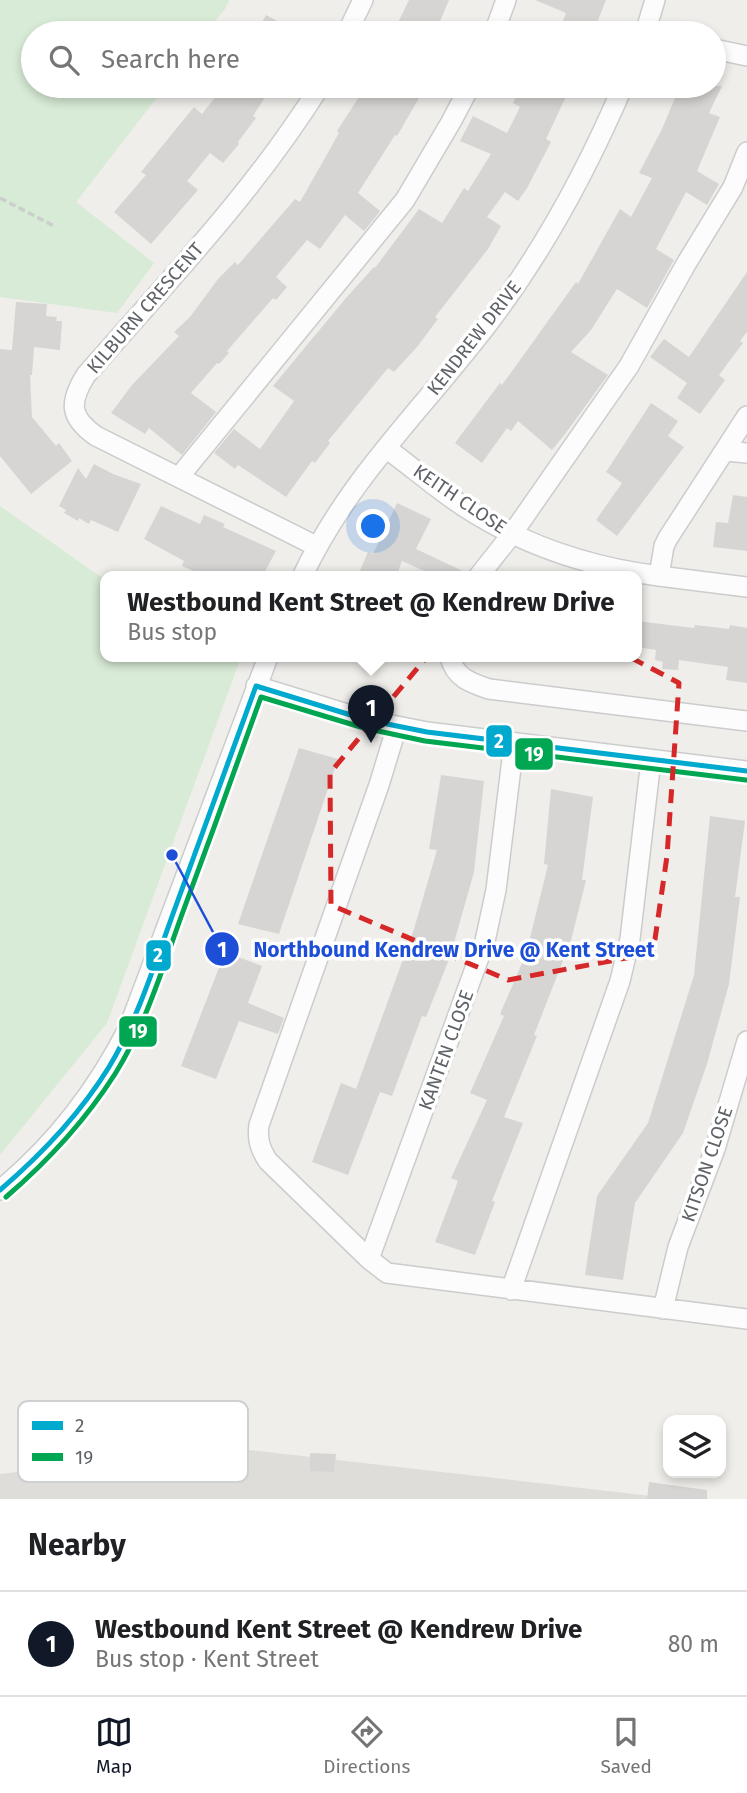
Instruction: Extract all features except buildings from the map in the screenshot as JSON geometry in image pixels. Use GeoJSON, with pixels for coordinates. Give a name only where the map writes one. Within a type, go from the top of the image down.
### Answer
{"type":"FeatureCollection","features":[{"type":"Feature","properties":{"kind":"street"},"geometry":{"type":"LineString","coordinates":[[353,21],[363,0]]}},
{"type":"Feature","properties":{"kind":"street"},"geometry":{"type":"LineString","coordinates":[[499,21],[506,0]]}},
{"type":"Feature","properties":{"kind":"street"},"geometry":{"type":"LineString","coordinates":[[651,21],[655,0]]}},
{"type":"Feature","properties":{"kind":"street"},"geometry":{"type":"LineString","coordinates":[[726,52],[747,56]]}},
{"type":"Feature","properties":{"kind":"street","name":"KILBURN CRESCENT"},"geometry":{"type":"LineString","coordinates":[[312,98],[248,189],[86,375],[74,398],[74,410],[85,428],[96,436],[316,546]]}},
{"type":"Feature","properties":{"kind":"street"},"geometry":{"type":"LineString","coordinates":[[179,477],[405,200],[464,98]]}},
{"type":"Feature","properties":{"kind":"street","name":"KENDREW DRIVE"},"geometry":{"type":"LineString","coordinates":[[305,571],[316,546],[349,493],[482,331],[542,246],[575,187],[617,98]]}},
{"type":"Feature","properties":{"kind":"street"},"geometry":{"type":"LineString","coordinates":[[483,571],[512,534],[629,366],[686,264],[740,188],[747,152]]}},
{"type":"Feature","properties":{"kind":"street"},"geometry":{"type":"LineString","coordinates":[[659,576],[668,538],[747,416]]}},
{"type":"Feature","properties":{"kind":"street","name":"KEITH CLOSE"},"geometry":{"type":"LineString","coordinates":[[386,447],[461,505],[512,534],[586,563],[631,571]]}},
{"type":"Feature","properties":{"kind":"street"},"geometry":{"type":"LineString","coordinates":[[726,451],[747,453]]}},
{"type":"Feature","properties":{"kind":"street","name":"KEITH CLOSE"},"geometry":{"type":"LineString","coordinates":[[642,573],[747,587]]}},
{"type":"Feature","properties":{"kind":"street"},"geometry":{"type":"LineString","coordinates":[[0,1190],[44,1150],[77,1112],[107,1069],[129,1027],[147,985],[266,662]]}},
{"type":"Feature","properties":{"kind":"street"},"geometry":{"type":"LineString","coordinates":[[452,662],[457,674],[471,683],[489,689],[747,721]]}},
{"type":"Feature","properties":{"kind":"street"},"geometry":{"type":"LineString","coordinates":[[256,686],[367,720],[397,726],[747,771]]}},
{"type":"Feature","properties":{"kind":"street"},"geometry":{"type":"LineString","coordinates":[[397,726],[379,785],[264,1112],[258,1136],[261,1151],[268,1161],[369,1259],[387,1273],[747,1319]]}},
{"type":"Feature","properties":{"kind":"street","name":"KANTEN CLOSE"},"geometry":{"type":"LineString","coordinates":[[369,1259],[485,942],[496,890],[514,743]]}},
{"type":"Feature","properties":{"kind":"street"},"geometry":{"type":"LineString","coordinates":[[511,1290],[621,981],[630,939],[651,760]]}},
{"type":"Feature","properties":{"kind":"street","name":"KITSON CLOSE"},"geometry":{"type":"LineString","coordinates":[[663,1309],[678,1247],[715,1149],[747,1041]]}},
{"type":"Feature","properties":{"kind":"path"},"geometry":{"type":"LineString","coordinates":[[0,198],[54,226]]}},
{"type":"Feature","properties":{"kind":"highlighted area"},"geometry":{"type":"Polygon","coordinates":[[[529,604],[679,683],[667,856],[653,953],[508,980],[331,905],[330,773],[440,641],[529,604]]]}},
{"type":"Feature","properties":{"kind":"shaded area"},"geometry":{"type":"Polygon","coordinates":[[[248,1450],[677,1499],[0,1499],[0,1474],[18,1472],[18,1482],[248,1482],[248,1450]]]}},
{"type":"Feature","properties":{"kind":"green space"},"geometry":{"type":"Polygon","coordinates":[[[0,0],[229,0],[216,21],[21,21],[21,98],[157,98],[76,202],[154,263],[117,313],[0,297],[0,0]]]}},
{"type":"Feature","properties":{"kind":"green space"},"geometry":{"type":"Polygon","coordinates":[[[0,506],[100,576],[100,662],[239,662],[107,1023],[0,1155],[0,506]]]}},
{"type":"Feature","properties":{"kind":"transit line","name":"2"},"geometry":{"type":"LineString","coordinates":[[256,686],[367,720],[427,732],[747,771]]}},
{"type":"Feature","properties":{"kind":"transit line","name":"2"},"geometry":{"type":"LineString","coordinates":[[0,1190],[31,1162],[73,1117],[109,1067],[129,1030],[256,686]]}},
{"type":"Feature","properties":{"kind":"transit line","name":"19"},"geometry":{"type":"LineString","coordinates":[[6,1197],[51,1155],[78,1124],[126,1056],[152,997],[261,697],[364,728],[425,741],[746,780]]}},
{"type":"Feature","properties":{"kind":"place","name":"Westbound Kent Street @ Kendrew Drive"},"geometry":{"type":"Point","coordinates":[371,743]}},
{"type":"Feature","properties":{"kind":"place","name":"Northbound Kendrew Drive @ Kent Street"},"geometry":{"type":"Point","coordinates":[172,855]}}]}
